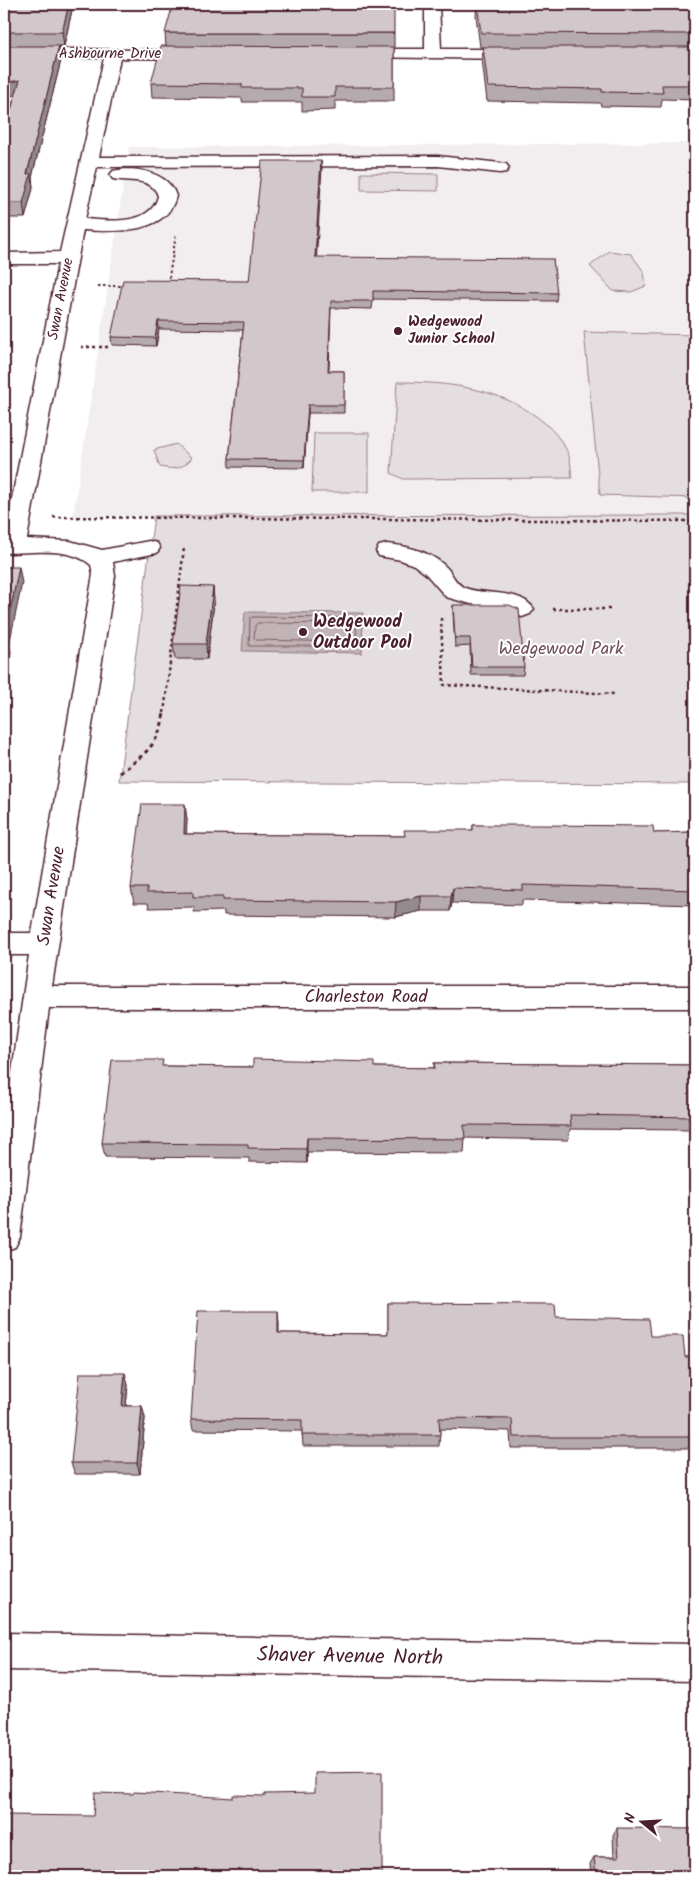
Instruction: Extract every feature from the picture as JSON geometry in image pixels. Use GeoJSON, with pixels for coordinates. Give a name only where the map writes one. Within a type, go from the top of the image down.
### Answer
{"type":"FeatureCollection","features":[{"type":"Feature","properties":{"kind":"street"},"geometry":{"type":"LineString","coordinates":[[432,4],[433,54]]}},
{"type":"Feature","properties":{"kind":"street","name":"Ashbourne Drive"},"geometry":{"type":"LineString","coordinates":[[4,53],[212,54]]}},
{"type":"Feature","properties":{"kind":"street","name":"Swan Avenue"},"geometry":{"type":"LineString","coordinates":[[10,546],[20,517],[68,258],[113,54]]}},
{"type":"Feature","properties":{"kind":"street"},"geometry":{"type":"LineString","coordinates":[[340,54],[530,54]]}},
{"type":"Feature","properties":{"kind":"street"},"geometry":{"type":"LineString","coordinates":[[89,168],[438,161],[500,168]]}},
{"type":"Feature","properties":{"kind":"street"},"geometry":{"type":"LineString","coordinates":[[77,224],[127,225],[153,216],[164,206],[168,197],[166,190],[150,178],[89,168]]}},
{"type":"Feature","properties":{"kind":"street"},"geometry":{"type":"LineString","coordinates":[[4,258],[68,258]]}},
{"type":"Feature","properties":{"kind":"street"},"geometry":{"type":"LineString","coordinates":[[10,546],[69,548],[84,551],[97,558],[149,548]]}},
{"type":"Feature","properties":{"kind":"street"},"geometry":{"type":"LineString","coordinates":[[387,551],[409,554],[427,563],[435,569],[454,592],[510,601],[522,608]]}},
{"type":"Feature","properties":{"kind":"street","name":"Swan Avenue"},"geometry":{"type":"LineString","coordinates":[[4,1238],[44,944],[104,576],[103,564],[97,558]]}},
{"type":"Feature","properties":{"kind":"street"},"geometry":{"type":"LineString","coordinates":[[4,944],[44,944]]}},
{"type":"Feature","properties":{"kind":"street","name":"Charleston Road"},"geometry":{"type":"LineString","coordinates":[[36,997],[695,997]]}},
{"type":"Feature","properties":{"kind":"street","name":"Shaver Avenue North"},"geometry":{"type":"LineString","coordinates":[[4,1651],[695,1663]]}},
{"type":"Feature","properties":{"kind":"path"},"geometry":{"type":"LineString","coordinates":[[164,206],[178,217],[167,286]]}},
{"type":"Feature","properties":{"kind":"path"},"geometry":{"type":"LineString","coordinates":[[98,286],[131,286]]}},
{"type":"Feature","properties":{"kind":"path"},"geometry":{"type":"LineString","coordinates":[[20,517],[695,521]]}},
{"type":"Feature","properties":{"kind":"path"},"geometry":{"type":"LineString","coordinates":[[120,772],[139,758],[158,738],[162,730],[184,548]]}},
{"type":"Feature","properties":{"kind":"path"},"geometry":{"type":"LineString","coordinates":[[180,586],[189,586]]}},
{"type":"Feature","properties":{"kind":"path"},"geometry":{"type":"LineString","coordinates":[[441,617],[444,685],[615,694]]}},
{"type":"Feature","properties":{"kind":"shaded area","name":"Wedgewood Junior School"},"geometry":{"type":"Polygon","coordinates":[[[695,143],[695,515],[73,516],[129,147],[695,143]]]}},
{"type":"Feature","properties":{"kind":"green space"},"geometry":{"type":"Polygon","coordinates":[[[361,173],[438,174],[438,191],[361,190],[361,173]]]}},
{"type":"Feature","properties":{"kind":"green space"},"geometry":{"type":"Polygon","coordinates":[[[609,251],[631,254],[644,272],[646,286],[631,292],[613,291],[590,266],[609,251]]]}},
{"type":"Feature","properties":{"kind":"green space"},"geometry":{"type":"Polygon","coordinates":[[[584,332],[692,335],[695,351],[695,498],[600,495],[584,332]]]}},
{"type":"Feature","properties":{"kind":"green space"},"geometry":{"type":"Polygon","coordinates":[[[397,382],[457,386],[495,395],[513,403],[547,425],[560,439],[569,456],[572,478],[403,479],[391,473],[397,382]]]}},
{"type":"Feature","properties":{"kind":"green space"},"geometry":{"type":"Polygon","coordinates":[[[314,433],[369,433],[369,492],[312,492],[314,433]]]}},
{"type":"Feature","properties":{"kind":"green space"},"geometry":{"type":"Polygon","coordinates":[[[176,444],[192,458],[178,468],[160,467],[154,450],[176,444]]]}},
{"type":"Feature","properties":{"kind":"green space","name":"Wedgewood Park"},"geometry":{"type":"Polygon","coordinates":[[[695,515],[695,784],[119,781],[154,516],[695,515]]]}},
{"type":"Feature","properties":{"kind":"water","name":"Wedgewood Outdoor Pool"},"geometry":{"type":"Polygon","coordinates":[[[245,612],[363,613],[362,653],[242,651],[245,612]]]}},
{"type":"Feature","properties":{"kind":"building"},"geometry":{"type":"Polygon","coordinates":[[[4,4],[69,4],[62,32],[4,32],[4,4]]]}},
{"type":"Feature","properties":{"kind":"building"},"geometry":{"type":"Polygon","coordinates":[[[173,4],[394,4],[394,33],[165,33],[173,4]]]}},
{"type":"Feature","properties":{"kind":"building"},"geometry":{"type":"Polygon","coordinates":[[[477,4],[695,4],[695,34],[481,33],[477,4]]]}},
{"type":"Feature","properties":{"kind":"building"},"geometry":{"type":"Polygon","coordinates":[[[4,46],[59,46],[27,174],[31,174],[23,203],[4,203],[4,133],[20,80],[4,83],[4,46]]]}},
{"type":"Feature","properties":{"kind":"building"},"geometry":{"type":"Polygon","coordinates":[[[161,46],[394,47],[394,87],[335,87],[335,97],[302,97],[302,88],[242,88],[242,84],[151,83],[161,46]]]}},
{"type":"Feature","properties":{"kind":"building"},"geometry":{"type":"Polygon","coordinates":[[[483,47],[695,47],[695,85],[662,85],[663,93],[602,92],[602,89],[488,87],[483,47]]]}},
{"type":"Feature","properties":{"kind":"building"},"geometry":{"type":"Polygon","coordinates":[[[262,161],[321,161],[315,257],[553,259],[557,293],[373,291],[373,301],[331,301],[328,371],[344,371],[344,405],[308,405],[304,460],[229,459],[244,322],[158,321],[155,338],[111,337],[123,280],[249,281],[262,161]]]}},
{"type":"Feature","properties":{"kind":"building"},"geometry":{"type":"Polygon","coordinates":[[[4,567],[19,567],[5,637],[7,637],[4,653],[4,567]]]}},
{"type":"Feature","properties":{"kind":"building"},"geometry":{"type":"Polygon","coordinates":[[[181,586],[213,587],[206,644],[173,644],[181,586]]]}},
{"type":"Feature","properties":{"kind":"building"},"geometry":{"type":"Polygon","coordinates":[[[453,605],[509,605],[519,609],[524,667],[472,667],[470,638],[455,638],[453,605]]]}},
{"type":"Feature","properties":{"kind":"building"},"geometry":{"type":"Polygon","coordinates":[[[142,804],[185,804],[184,834],[405,836],[404,830],[473,830],[473,825],[653,826],[654,833],[695,832],[695,890],[523,885],[523,890],[453,888],[451,896],[421,896],[396,902],[223,900],[223,897],[193,897],[193,892],[147,893],[147,888],[131,888],[142,804]]]}},
{"type":"Feature","properties":{"kind":"building"},"geometry":{"type":"Polygon","coordinates":[[[253,1059],[374,1062],[374,1067],[435,1068],[434,1063],[695,1065],[695,1117],[570,1115],[571,1126],[464,1125],[465,1139],[307,1138],[306,1149],[248,1148],[248,1144],[102,1143],[112,1060],[163,1060],[162,1066],[253,1067],[253,1059]]]}},
{"type":"Feature","properties":{"kind":"building"},"geometry":{"type":"Polygon","coordinates":[[[388,1303],[555,1304],[556,1317],[649,1319],[651,1336],[683,1336],[685,1357],[695,1357],[695,1437],[513,1437],[512,1419],[439,1418],[440,1435],[302,1435],[302,1420],[191,1419],[198,1311],[278,1311],[278,1333],[388,1334],[388,1303]]]}},
{"type":"Feature","properties":{"kind":"building"},"geometry":{"type":"Polygon","coordinates":[[[80,1373],[125,1373],[122,1406],[142,1406],[137,1463],[71,1463],[80,1373]]]}},
{"type":"Feature","properties":{"kind":"building"},"geometry":{"type":"Polygon","coordinates":[[[382,1772],[382,1874],[411,1874],[411,1876],[4,1876],[4,1815],[93,1816],[95,1793],[133,1794],[134,1792],[233,1798],[233,1795],[265,1796],[265,1794],[315,1793],[315,1773],[382,1772]]]}},
{"type":"Feature","properties":{"kind":"building"},"geometry":{"type":"Polygon","coordinates":[[[617,1828],[695,1829],[695,1876],[596,1876],[594,1857],[619,1857],[617,1828]]]}},
{"type":"Feature","properties":{"kind":"place","name":"Wedgewood Junior School"},"geometry":{"type":"Point","coordinates":[398,331]}},
{"type":"Feature","properties":{"kind":"place","name":"Wedgewood Outdoor Pool"},"geometry":{"type":"Point","coordinates":[303,632]}}]}
